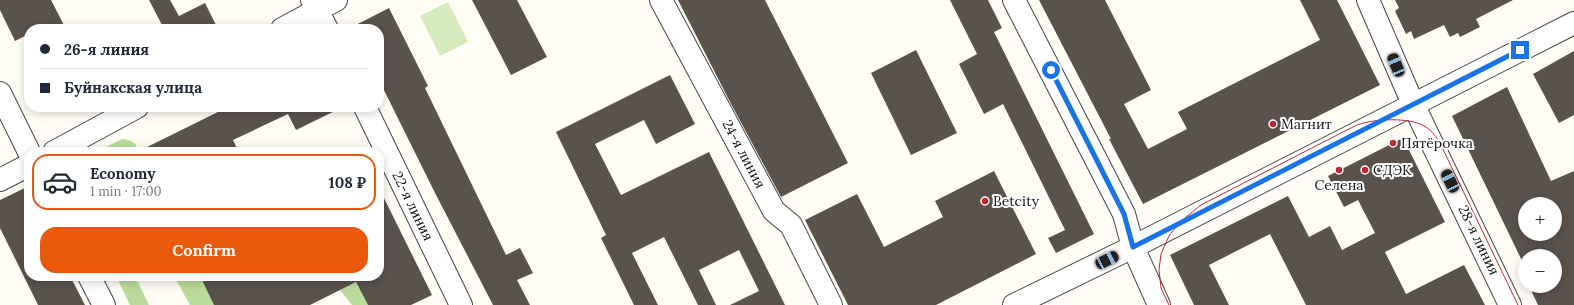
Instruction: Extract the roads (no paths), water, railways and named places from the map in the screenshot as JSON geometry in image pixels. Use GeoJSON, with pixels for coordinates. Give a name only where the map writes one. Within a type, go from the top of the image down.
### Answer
{"type":"FeatureCollection","features":[{"type":"Feature","properties":{"kind":"street","name":"24-я линия"},"geometry":{"type":"LineString","coordinates":[[661,0],[774,211],[791,225],[831,305]]}},
{"type":"Feature","properties":{"kind":"street"},"geometry":{"type":"LineString","coordinates":[[1014,0],[1124,214],[1133,247],[1159,305]]}},
{"type":"Feature","properties":{"kind":"street","name":"28-я линия"},"geometry":{"type":"LineString","coordinates":[[1368,0],[1413,104],[1510,305]]}},
{"type":"Feature","properties":{"kind":"street"},"geometry":{"type":"LineString","coordinates":[[290,24],[322,3],[326,24]]}},
{"type":"Feature","properties":{"kind":"street"},"geometry":{"type":"LineString","coordinates":[[1014,305],[1133,247],[1574,23]]}},
{"type":"Feature","properties":{"kind":"street"},"geometry":{"type":"LineString","coordinates":[[0,93],[27,147]]}},
{"type":"Feature","properties":{"kind":"street"},"geometry":{"type":"LineString","coordinates":[[63,147],[128,112]]}},
{"type":"Feature","properties":{"kind":"street","name":"22-я линия"},"geometry":{"type":"LineString","coordinates":[[367,112],[461,305]]}},
{"type":"Feature","properties":{"kind":"street"},"geometry":{"type":"LineString","coordinates":[[0,180],[24,168]]}},
{"type":"Feature","properties":{"kind":"street"},"geometry":{"type":"LineString","coordinates":[[92,281],[104,305]]}},
{"type":"Feature","properties":{"kind":"tram line"},"geometry":{"type":"LineString","coordinates":[[1169,305],[1161,288],[1159,270],[1161,254],[1169,236],[1180,222],[1201,205],[1354,127],[1366,122],[1383,120],[1401,120],[1418,123],[1432,132],[1439,141],[1518,305]]}},
{"type":"Feature","properties":{"kind":"place","name":"Магнит"},"geometry":{"type":"Point","coordinates":[1273,124]}},
{"type":"Feature","properties":{"kind":"place","name":"Пятёрочка"},"geometry":{"type":"Point","coordinates":[1393,143]}},
{"type":"Feature","properties":{"kind":"place","name":"Селена"},"geometry":{"type":"Point","coordinates":[1339,170]}},
{"type":"Feature","properties":{"kind":"place","name":"СДЭК"},"geometry":{"type":"Point","coordinates":[1365,170]}},
{"type":"Feature","properties":{"kind":"place","name":"Betcity"},"geometry":{"type":"Point","coordinates":[985,201]}}]}
